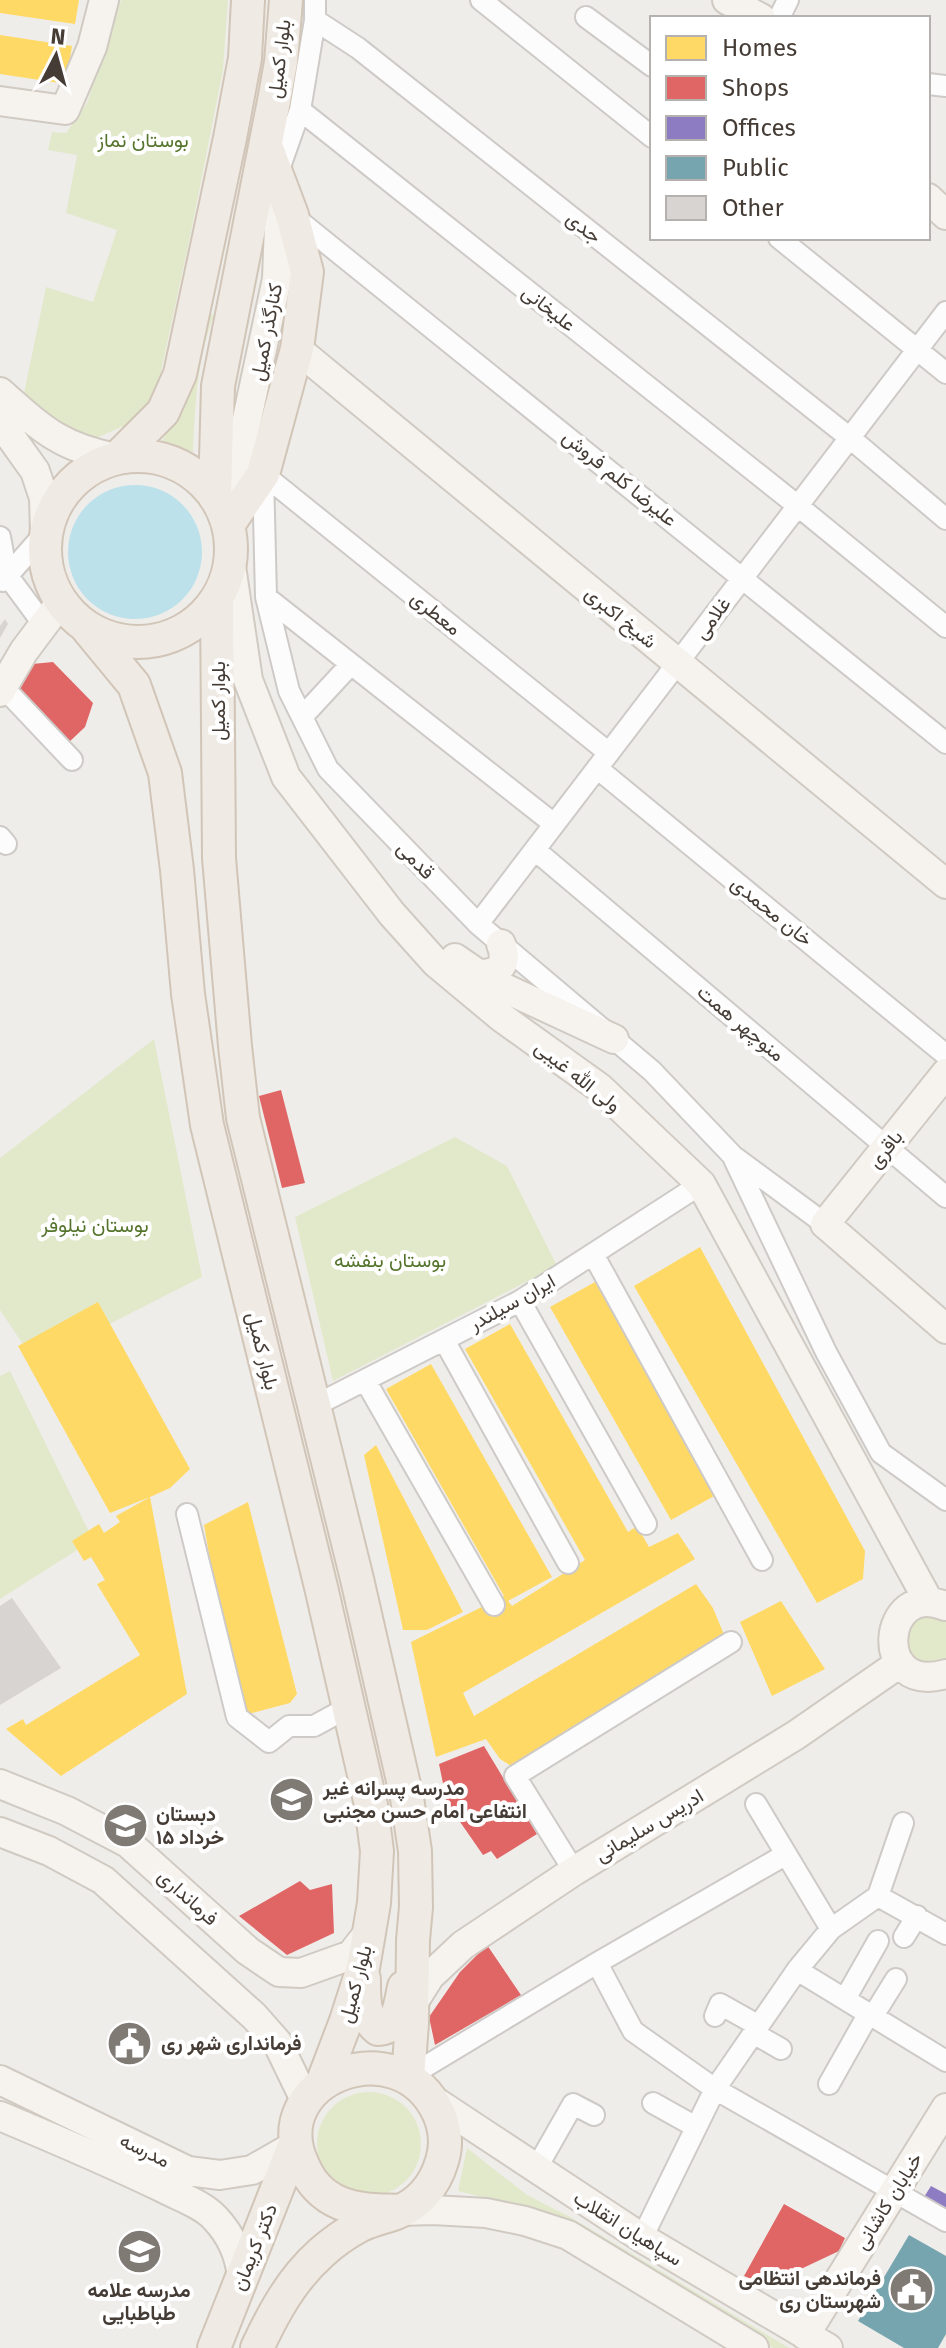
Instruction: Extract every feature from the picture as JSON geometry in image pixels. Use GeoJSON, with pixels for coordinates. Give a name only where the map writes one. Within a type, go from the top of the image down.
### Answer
{"type":"FeatureCollection","features":[{"type":"Feature","properties":{"kind":"main road","name":"بلوار کمیل"},"geometry":{"type":"LineString","coordinates":[[117,458],[163,412],[180,374],[245,58],[248,0]]}},
{"type":"Feature","properties":{"kind":"main road","name":"بلوار کمیل"},"geometry":{"type":"LineString","coordinates":[[223,512],[218,386],[281,62],[286,0]]}},
{"type":"Feature","properties":{"kind":"main road"},"geometry":{"type":"LineString","coordinates":[[223,512],[263,474],[297,349],[307,272],[292,215],[266,145]]}},
{"type":"Feature","properties":{"kind":"main road"},"geometry":{"type":"LineString","coordinates":[[145,456],[172,462],[196,475],[223,512],[232,541],[231,566],[217,600],[198,622],[172,636],[144,643],[114,640],[87,628],[73,617],[52,614],[44,557],[45,533],[54,507],[70,484],[92,467],[117,458],[145,456]]}},
{"type":"Feature","properties":{"kind":"main road","name":"بلوار کمیل"},"geometry":{"type":"LineString","coordinates":[[217,600],[219,858],[243,1118],[357,1579],[407,1798],[415,1851],[416,1907],[408,2077]]}},
{"type":"Feature","properties":{"kind":"main road","name":"بلوار کمیل"},"geometry":{"type":"LineString","coordinates":[[87,628],[134,685],[165,773],[188,994],[207,1125],[321,1587],[371,1805],[377,1851],[374,1903],[363,1968],[346,2021],[314,2093]]}},
{"type":"Feature","properties":{"kind":"main road"},"geometry":{"type":"LineString","coordinates":[[363,1968],[366,2011],[371,2023],[378,2029],[388,2029],[395,2023],[413,1940]]}},
{"type":"Feature","properties":{"kind":"main road"},"geometry":{"type":"LineString","coordinates":[[257,2348],[277,2306],[298,2277],[322,2252],[361,2225],[400,2211],[423,2197],[438,2176],[442,2163],[444,2124],[433,2100],[408,2077],[387,2069],[364,2067],[341,2072],[314,2093],[297,2123],[294,2146],[311,2182],[339,2203],[363,2209],[400,2211]]}},
{"type":"Feature","properties":{"kind":"main road","name":"دکتر کریمان"},"geometry":{"type":"LineString","coordinates":[[214,2348],[294,2146]]}},
{"type":"Feature","properties":{"kind":"street"},"geometry":{"type":"LineString","coordinates":[[0,101],[65,110],[92,47],[104,0]]}},
{"type":"Feature","properties":{"kind":"street"},"geometry":{"type":"LineString","coordinates":[[481,0],[650,135]]}},
{"type":"Feature","properties":{"kind":"street"},"geometry":{"type":"LineString","coordinates":[[727,0],[757,16]]}},
{"type":"Feature","properties":{"kind":"street"},"geometry":{"type":"LineString","coordinates":[[277,175],[300,110],[315,10]]}},
{"type":"Feature","properties":{"kind":"street","name":"جدی"},"geometry":{"type":"LineString","coordinates":[[315,10],[850,438],[946,519]]}},
{"type":"Feature","properties":{"kind":"street"},"geometry":{"type":"LineString","coordinates":[[586,17],[650,65]]}},
{"type":"Feature","properties":{"kind":"street","name":"علیخانی"},"geometry":{"type":"LineString","coordinates":[[300,110],[946,627]]}},
{"type":"Feature","properties":{"kind":"street"},"geometry":{"type":"LineString","coordinates":[[930,200],[946,215]]}},
{"type":"Feature","properties":{"kind":"street","name":"علیرضا کلم فروش"},"geometry":{"type":"LineString","coordinates":[[292,215],[946,743]]}},
{"type":"Feature","properties":{"kind":"street"},"geometry":{"type":"LineString","coordinates":[[782,240],[946,373]]}},
{"type":"Feature","properties":{"kind":"street","name":"غلامی"},"geometry":{"type":"LineString","coordinates":[[478,924],[946,312]]}},
{"type":"Feature","properties":{"kind":"street","name":"شیخ اکبری"},"geometry":{"type":"LineString","coordinates":[[297,349],[946,884]]}},
{"type":"Feature","properties":{"kind":"street"},"geometry":{"type":"LineString","coordinates":[[0,392],[56,438],[96,454],[117,458]]}},
{"type":"Feature","properties":{"kind":"street"},"geometry":{"type":"LineString","coordinates":[[0,422],[35,471],[44,498],[45,533],[4,580]]}},
{"type":"Feature","properties":{"kind":"street","name":"قدمی"},"geometry":{"type":"LineString","coordinates":[[263,474],[266,597],[289,691],[328,769],[478,924],[652,1071],[733,1156]]}},
{"type":"Feature","properties":{"kind":"street","name":"معطری"},"geometry":{"type":"LineString","coordinates":[[263,474],[603,760]]}},
{"type":"Feature","properties":{"kind":"street"},"geometry":{"type":"LineString","coordinates":[[0,537],[4,580],[52,614],[24,651],[2,690],[72,760]]}},
{"type":"Feature","properties":{"kind":"street","name":"ولی الله غیبی"},"geometry":{"type":"LineString","coordinates":[[231,566],[248,680],[286,777],[381,899],[436,963],[501,1017],[600,1088],[701,1184],[937,1604]]}},
{"type":"Feature","properties":{"kind":"street"},"geometry":{"type":"LineString","coordinates":[[266,597],[554,824]]}},
{"type":"Feature","properties":{"kind":"street"},"geometry":{"type":"LineString","coordinates":[[302,717],[351,664]]}},
{"type":"Feature","properties":{"kind":"street","name":"خان محمدی"},"geometry":{"type":"LineString","coordinates":[[603,760],[946,1055]]}},
{"type":"Feature","properties":{"kind":"street","name":"منوچهر همت"},"geometry":{"type":"LineString","coordinates":[[535,850],[946,1197]]}},
{"type":"Feature","properties":{"kind":"street"},"geometry":{"type":"LineString","coordinates":[[381,899],[474,973],[614,1039]]}},
{"type":"Feature","properties":{"kind":"street"},"geometry":{"type":"LineString","coordinates":[[474,973],[489,974],[499,968],[504,957],[501,944]]}},
{"type":"Feature","properties":{"kind":"street","name":"باقری"},"geometry":{"type":"LineString","coordinates":[[825,1224],[946,1073]]}},
{"type":"Feature","properties":{"kind":"street"},"geometry":{"type":"LineString","coordinates":[[733,1156],[825,1224],[946,1329]]}},
{"type":"Feature","properties":{"kind":"street"},"geometry":{"type":"LineString","coordinates":[[733,1156],[826,1352],[881,1453],[946,1500]]}},
{"type":"Feature","properties":{"kind":"street","name":"ایران سیلندر"},"geometry":{"type":"LineString","coordinates":[[314,1406],[520,1301],[701,1184]]}},
{"type":"Feature","properties":{"kind":"street"},"geometry":{"type":"LineString","coordinates":[[593,1254],[762,1560]]}},
{"type":"Feature","properties":{"kind":"street"},"geometry":{"type":"LineString","coordinates":[[520,1301],[646,1524]]}},
{"type":"Feature","properties":{"kind":"street"},"geometry":{"type":"LineString","coordinates":[[444,1340],[568,1563]]}},
{"type":"Feature","properties":{"kind":"street"},"geometry":{"type":"LineString","coordinates":[[365,1380],[494,1605]]}},
{"type":"Feature","properties":{"kind":"street"},"geometry":{"type":"LineString","coordinates":[[187,1514],[237,1717],[269,1742],[289,1726],[314,1726],[349,1707]]}},
{"type":"Feature","properties":{"kind":"street"},"geometry":{"type":"LineString","coordinates":[[937,1604],[917,1604],[906,1610],[893,1629],[892,1641],[894,1653],[910,1672],[921,1677],[946,1674]]}},
{"type":"Feature","properties":{"kind":"street"},"geometry":{"type":"LineString","coordinates":[[574,1871],[515,1776],[731,1642]]}},
{"type":"Feature","properties":{"kind":"street","name":"ادریس سلیمانی"},"geometry":{"type":"LineString","coordinates":[[413,2003],[430,1976],[463,1945],[574,1871],[796,1735],[900,1663]]}},
{"type":"Feature","properties":{"kind":"street","name":"فرمانداری"},"geometry":{"type":"LineString","coordinates":[[0,1784],[67,1811],[128,1843],[248,1951],[279,1972],[301,1973],[351,1955],[369,1932]]}},
{"type":"Feature","properties":{"kind":"street"},"geometry":{"type":"LineString","coordinates":[[756,1804],[831,1929]]}},
{"type":"Feature","properties":{"kind":"street"},"geometry":{"type":"LineString","coordinates":[[49,1851],[67,1811]]}},
{"type":"Feature","properties":{"kind":"street"},"geometry":{"type":"LineString","coordinates":[[642,2238],[715,2089],[797,1970],[831,1929],[878,1896],[903,1823]]}},
{"type":"Feature","properties":{"kind":"street"},"geometry":{"type":"LineString","coordinates":[[0,1832],[49,1851],[103,1880],[254,2016],[314,2093]]}},
{"type":"Feature","properties":{"kind":"street"},"geometry":{"type":"LineString","coordinates":[[408,2077],[785,1855]]}},
{"type":"Feature","properties":{"kind":"street"},"geometry":{"type":"LineString","coordinates":[[878,1896],[946,1934]]}},
{"type":"Feature","properties":{"kind":"street"},"geometry":{"type":"LineString","coordinates":[[904,1937],[917,1916]]}},
{"type":"Feature","properties":{"kind":"street"},"geometry":{"type":"LineString","coordinates":[[845,1999],[878,1941]]}},
{"type":"Feature","properties":{"kind":"street"},"geometry":{"type":"LineString","coordinates":[[597,1963],[633,2031],[715,2089],[946,2221]]}},
{"type":"Feature","properties":{"kind":"street"},"geometry":{"type":"LineString","coordinates":[[797,1970],[946,2061]]}},
{"type":"Feature","properties":{"kind":"street"},"geometry":{"type":"LineString","coordinates":[[829,2084],[896,1979]]}},
{"type":"Feature","properties":{"kind":"street"},"geometry":{"type":"LineString","coordinates":[[715,2016],[720,2004],[781,2049]]}},
{"type":"Feature","properties":{"kind":"street","name":"مدرسه"},"geometry":{"type":"LineString","coordinates":[[0,2080],[188,2171],[220,2175],[252,2170],[294,2146]]}},
{"type":"Feature","properties":{"kind":"street","name":"سپاهیان انقلاب"},"geometry":{"type":"LineString","coordinates":[[433,2100],[642,2238],[816,2342]]}},
{"type":"Feature","properties":{"kind":"street"},"geometry":{"type":"LineString","coordinates":[[536,2169],[567,2100],[594,2115]]}},
{"type":"Feature","properties":{"kind":"street"},"geometry":{"type":"LineString","coordinates":[[653,2103],[696,2127]]}},
{"type":"Feature","properties":{"kind":"street","name":"خیابان کاشانی"},"geometry":{"type":"LineString","coordinates":[[816,2342],[893,2192],[946,2108]]}},
{"type":"Feature","properties":{"kind":"street","name":"مدرسه"},"geometry":{"type":"LineString","coordinates":[[0,2116],[113,2164],[206,2210],[231,2238],[241,2264],[242,2278]]}},
{"type":"Feature","properties":{"kind":"street","name":"سپاهیان انقلاب"},"geometry":{"type":"LineString","coordinates":[[400,2211],[486,2213],[568,2235],[754,2348]]}},
{"type":"Feature","properties":{"kind":"green space","name":"بوستان نماز"},"geometry":{"type":"Polygon","coordinates":[[[121,0],[228,0],[223,70],[156,395],[128,424],[94,439],[61,434],[24,393],[46,287],[93,302],[117,230],[66,213],[77,155],[48,150],[52,132],[66,133],[87,103],[121,0]]]}},
{"type":"Feature","properties":{"kind":"green space"},"geometry":{"type":"Polygon","coordinates":[[[207,314],[214,315],[200,366],[193,452],[162,442],[175,415],[207,314]]]}},
{"type":"Feature","properties":{"kind":"green space","name":"بوستان نیلوفر"},"geometry":{"type":"Polygon","coordinates":[[[154,1039],[202,1277],[35,1362],[0,1310],[0,1158],[154,1039]]]}},
{"type":"Feature","properties":{"kind":"green space","name":"بوستان بنفشه"},"geometry":{"type":"Polygon","coordinates":[[[455,1137],[507,1166],[557,1266],[333,1381],[295,1217],[455,1137]]]}},
{"type":"Feature","properties":{"kind":"green space"},"geometry":{"type":"Polygon","coordinates":[[[10,1371],[93,1540],[0,1599],[0,1376],[10,1371]]]}},
{"type":"Feature","properties":{"kind":"green space"},"geometry":{"type":"Polygon","coordinates":[[[916,1616],[946,1617],[946,1661],[926,1665],[910,1656],[905,1630],[916,1616]]]}},
{"type":"Feature","properties":{"kind":"green space"},"geometry":{"type":"Polygon","coordinates":[[[369,2092],[389,2096],[406,2107],[417,2124],[421,2144],[417,2164],[406,2181],[389,2192],[369,2196],[349,2192],[332,2181],[321,2164],[317,2144],[321,2124],[332,2107],[349,2096],[369,2092]]]}},
{"type":"Feature","properties":{"kind":"green space"},"geometry":{"type":"Polygon","coordinates":[[[467,2148],[527,2195],[572,2218],[789,2348],[773,2348],[568,2224],[525,2208],[458,2191],[467,2148]]]}},
{"type":"Feature","properties":{"kind":"water"},"geometry":{"type":"Polygon","coordinates":[[[135,485],[161,490],[182,505],[197,526],[202,552],[197,578],[182,599],[161,614],[135,619],[109,614],[88,599],[73,578],[68,552],[73,526],[88,505],[109,490],[135,485]]]}},
{"type":"Feature","properties":{"kind":"building: Homes"},"geometry":{"type":"Polygon","coordinates":[[[0,0],[79,0],[75,24],[0,13],[0,0]]]}},
{"type":"Feature","properties":{"kind":"building: Homes"},"geometry":{"type":"Polygon","coordinates":[[[0,35],[72,46],[66,84],[0,74],[0,35]]]}},
{"type":"Feature","properties":{"kind":"building: Homes"},"geometry":{"type":"Polygon","coordinates":[[[700,1247],[865,1551],[863,1579],[817,1603],[634,1286],[700,1247]]]}},
{"type":"Feature","properties":{"kind":"building: Homes"},"geometry":{"type":"Polygon","coordinates":[[[595,1282],[716,1495],[671,1520],[550,1307],[595,1282]]]}},
{"type":"Feature","properties":{"kind":"building: Homes"},"geometry":{"type":"Polygon","coordinates":[[[98,1302],[190,1469],[170,1488],[110,1513],[18,1346],[98,1302]]]}},
{"type":"Feature","properties":{"kind":"building: Homes"},"geometry":{"type":"Polygon","coordinates":[[[510,1324],[628,1532],[637,1526],[649,1547],[678,1533],[695,1559],[463,1693],[474,1716],[696,1584],[713,1608],[730,1649],[524,1774],[500,1759],[486,1739],[436,1757],[411,1642],[504,1596],[386,1389],[431,1364],[552,1577],[508,1601],[512,1606],[585,1560],[465,1349],[510,1324]]]}},
{"type":"Feature","properties":{"kind":"building: Homes"},"geometry":{"type":"Polygon","coordinates":[[[376,1445],[463,1612],[427,1630],[403,1630],[364,1455],[376,1445]]]}},
{"type":"Feature","properties":{"kind":"building: Homes"},"geometry":{"type":"Polygon","coordinates":[[[150,1497],[187,1694],[61,1776],[6,1729],[23,1719],[26,1725],[140,1655],[97,1584],[105,1580],[91,1557],[84,1561],[72,1541],[99,1524],[104,1533],[120,1522],[116,1516],[150,1497]]]}},
{"type":"Feature","properties":{"kind":"building: Homes"},"geometry":{"type":"Polygon","coordinates":[[[248,1502],[297,1694],[290,1703],[237,1717],[204,1525],[248,1502]]]}},
{"type":"Feature","properties":{"kind":"building: Homes"},"geometry":{"type":"Polygon","coordinates":[[[781,1601],[825,1669],[772,1696],[740,1622],[781,1601]]]}},
{"type":"Feature","properties":{"kind":"building: Shops"},"geometry":{"type":"Polygon","coordinates":[[[53,662],[93,703],[85,727],[67,744],[15,691],[32,664],[53,662]]]}},
{"type":"Feature","properties":{"kind":"building: Shops"},"geometry":{"type":"Polygon","coordinates":[[[281,1090],[305,1183],[282,1188],[259,1096],[281,1090]]]}},
{"type":"Feature","properties":{"kind":"building: Shops"},"geometry":{"type":"Polygon","coordinates":[[[484,1746],[537,1834],[497,1859],[491,1851],[483,1855],[447,1803],[439,1764],[484,1746]]]}},
{"type":"Feature","properties":{"kind":"building: Shops"},"geometry":{"type":"Polygon","coordinates":[[[300,1881],[310,1890],[332,1884],[334,1933],[287,1955],[239,1916],[300,1881]]]}},
{"type":"Feature","properties":{"kind":"building: Shops"},"geometry":{"type":"Polygon","coordinates":[[[487,1945],[521,1995],[435,2045],[429,2017],[460,1972],[487,1945]]]}},
{"type":"Feature","properties":{"kind":"building: Shops"},"geometry":{"type":"Polygon","coordinates":[[[784,2204],[845,2238],[839,2251],[767,2285],[744,2276],[784,2204]]]}},
{"type":"Feature","properties":{"kind":"building: Offices"},"geometry":{"type":"Polygon","coordinates":[[[931,2186],[946,2194],[946,2209],[924,2197],[931,2186]]]}},
{"type":"Feature","properties":{"kind":"building: Public","name":"فرماندهی انتظامی شهرستان ری"},"geometry":{"type":"Polygon","coordinates":[[[909,2235],[946,2256],[946,2334],[938,2348],[904,2348],[858,2321],[909,2235]]]}},
{"type":"Feature","properties":{"kind":"building: Other"},"geometry":{"type":"Polygon","coordinates":[[[5,619],[8,624],[0,638],[0,626],[5,619]]]}},
{"type":"Feature","properties":{"kind":"building: Other"},"geometry":{"type":"Polygon","coordinates":[[[12,1598],[61,1668],[0,1705],[0,1606],[12,1598]]]}},
{"type":"Feature","properties":{"kind":"place","name":"مدرسه پسرانه غیر انتفاعی امام حسن مجنبی"},"geometry":{"type":"Point","coordinates":[292,1799]}},
{"type":"Feature","properties":{"kind":"place","name":"دبستان ۱۵ خرداد"},"geometry":{"type":"Point","coordinates":[125,1825]}},
{"type":"Feature","properties":{"kind":"place","name":"فرمانداری شهر ری"},"geometry":{"type":"Point","coordinates":[130,2043]}},
{"type":"Feature","properties":{"kind":"place","name":"مدرسه علامه طباطبایی"},"geometry":{"type":"Point","coordinates":[139,2251]}},
{"type":"Feature","properties":{"kind":"place","name":"فرماندهی انتظامی شهرستان ری"},"geometry":{"type":"Point","coordinates":[912,2289]}}]}
